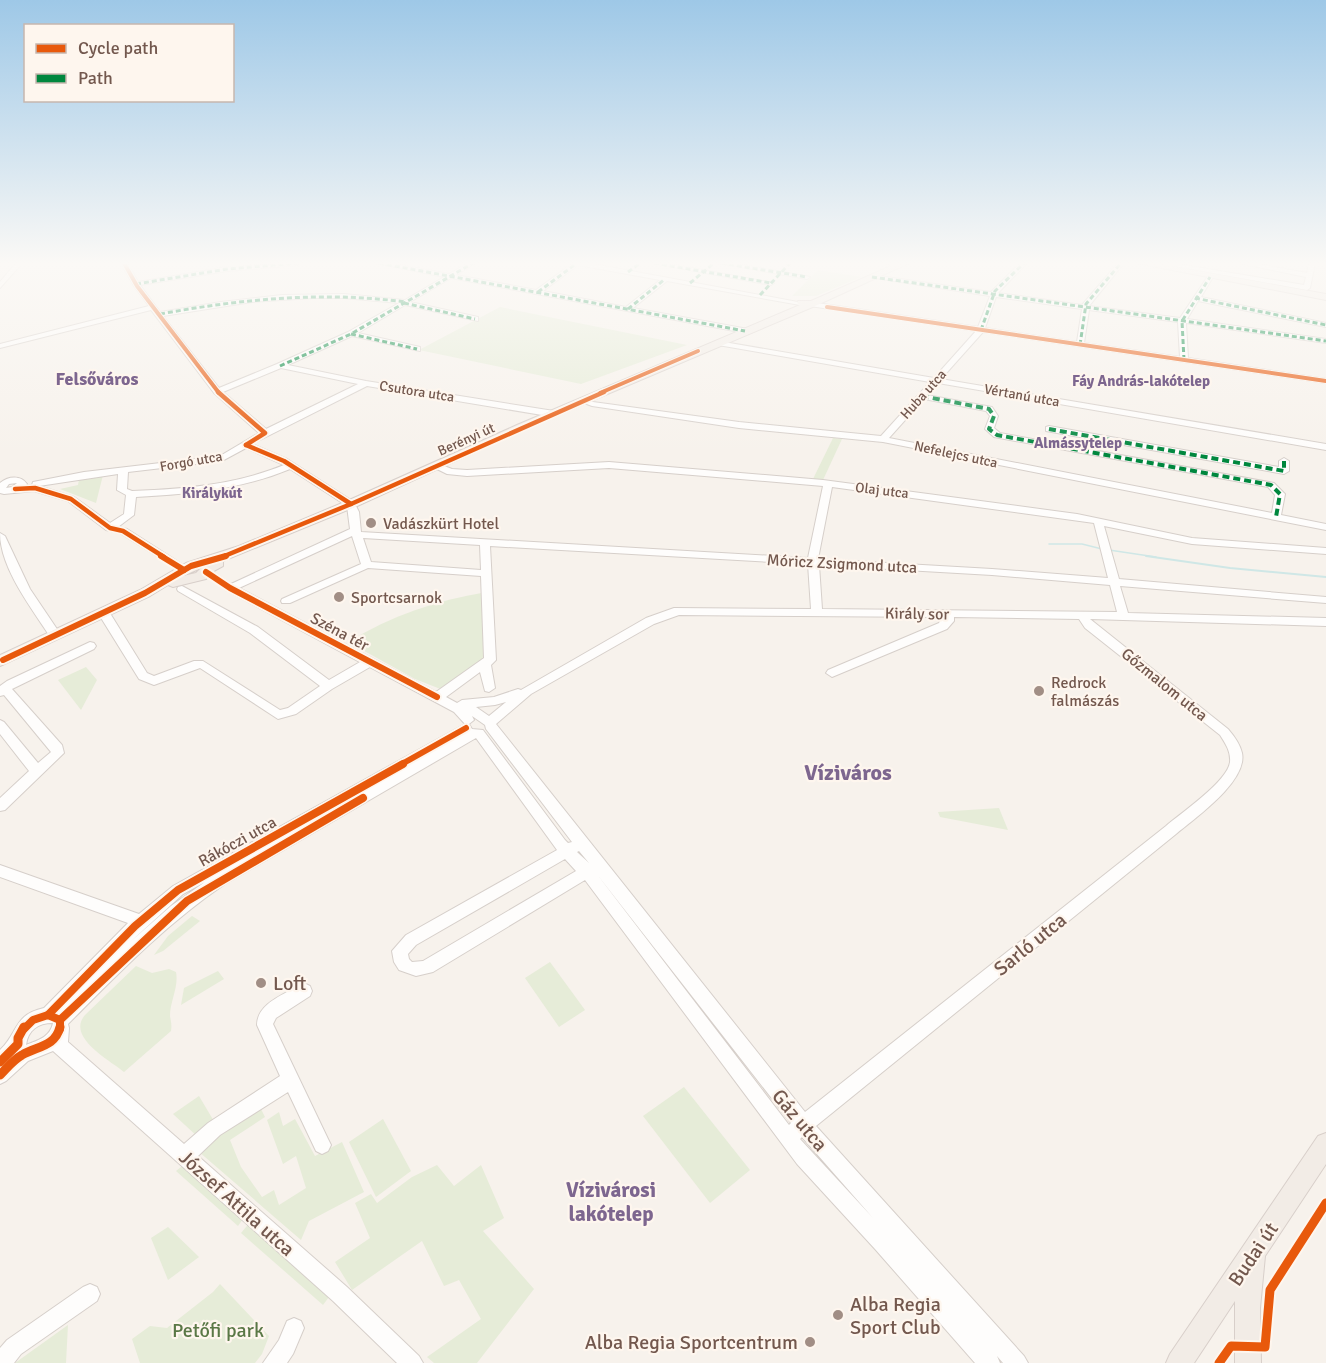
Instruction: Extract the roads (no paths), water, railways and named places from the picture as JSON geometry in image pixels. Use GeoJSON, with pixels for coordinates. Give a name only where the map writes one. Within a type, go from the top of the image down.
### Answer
{"type":"FeatureCollection","features":[{"type":"Feature","properties":{"kind":"main road","name":"Berényi út"},"geometry":{"type":"LineString","coordinates":[[0,661],[244,549],[755,327]]}},
{"type":"Feature","properties":{"kind":"main road","name":"Budai út"},"geometry":{"type":"LineString","coordinates":[[1179,1363],[1326,1144]]}},
{"type":"Feature","properties":{"kind":"main road"},"geometry":{"type":"LineString","coordinates":[[1248,1363],[1247,1308],[1255,1252]]}},
{"type":"Feature","properties":{"kind":"street"},"geometry":{"type":"LineString","coordinates":[[0,346],[77,327]]}},
{"type":"Feature","properties":{"kind":"street"},"geometry":{"type":"LineString","coordinates":[[169,327],[217,391],[265,433]]}},
{"type":"Feature","properties":{"kind":"street"},"geometry":{"type":"LineString","coordinates":[[217,391],[280,366],[363,327]]}},
{"type":"Feature","properties":{"kind":"street"},"geometry":{"type":"LineString","coordinates":[[722,327],[745,331]]}},
{"type":"Feature","properties":{"kind":"street"},"geometry":{"type":"LineString","coordinates":[[958,327],[1326,381]]}},
{"type":"Feature","properties":{"kind":"street","name":"Huba utca"},"geometry":{"type":"LineString","coordinates":[[883,439],[982,327]]}},
{"type":"Feature","properties":{"kind":"street"},"geometry":{"type":"LineString","coordinates":[[1080,345],[1082,327]]}},
{"type":"Feature","properties":{"kind":"street"},"geometry":{"type":"LineString","coordinates":[[1182,327],[1184,360]]}},
{"type":"Feature","properties":{"kind":"street"},"geometry":{"type":"LineString","coordinates":[[1224,327],[1326,340]]}},
{"type":"Feature","properties":{"kind":"street"},"geometry":{"type":"LineString","coordinates":[[351,334],[417,349]]}},
{"type":"Feature","properties":{"kind":"street","name":"Vértanú utca"},"geometry":{"type":"LineString","coordinates":[[718,343],[1326,447]]}},
{"type":"Feature","properties":{"kind":"street","name":"Csutora utca"},"geometry":{"type":"LineString","coordinates":[[280,366],[366,383],[554,414]]}},
{"type":"Feature","properties":{"kind":"street","name":"Forgó utca"},"geometry":{"type":"LineString","coordinates":[[36,484],[84,475],[123,475],[222,458],[265,433],[366,383]]}},
{"type":"Feature","properties":{"kind":"street"},"geometry":{"type":"LineString","coordinates":[[922,396],[989,409],[994,413],[989,429],[997,435],[1202,472],[1276,488],[1280,494],[1276,517]]}},
{"type":"Feature","properties":{"kind":"street","name":"Nefelejcs utca"},"geometry":{"type":"LineString","coordinates":[[583,401],[720,423],[883,439],[1326,527]]}},
{"type":"Feature","properties":{"kind":"street"},"geometry":{"type":"LineString","coordinates":[[1049,429],[1284,471],[1284,461]]}},
{"type":"Feature","properties":{"kind":"street"},"geometry":{"type":"LineString","coordinates":[[1088,452],[1090,436]]}},
{"type":"Feature","properties":{"kind":"street"},"geometry":{"type":"LineString","coordinates":[[246,445],[277,458],[351,504],[354,510],[356,533],[367,565]]}},
{"type":"Feature","properties":{"kind":"street"},"geometry":{"type":"LineString","coordinates":[[1200,456],[1202,472]]}},
{"type":"Feature","properties":{"kind":"street"},"geometry":{"type":"LineString","coordinates":[[127,492],[174,494],[233,486],[257,480],[289,466]]}},
{"type":"Feature","properties":{"kind":"street","name":"Olaj utca"},"geometry":{"type":"LineString","coordinates":[[436,466],[450,472],[467,473],[572,466],[616,466],[828,484],[1098,521],[1170,538],[1326,551]]}},
{"type":"Feature","properties":{"kind":"street"},"geometry":{"type":"LineString","coordinates":[[110,528],[129,516],[123,475]]}},
{"type":"Feature","properties":{"kind":"street"},"geometry":{"type":"LineString","coordinates":[[6,484],[36,484],[54,495]]}},
{"type":"Feature","properties":{"kind":"street"},"geometry":{"type":"LineString","coordinates":[[6,484],[35,488],[71,500],[110,528],[123,531],[193,573],[254,630],[328,686]]}},
{"type":"Feature","properties":{"kind":"street"},"geometry":{"type":"LineString","coordinates":[[817,613],[813,561],[828,484]]}},
{"type":"Feature","properties":{"kind":"street"},"geometry":{"type":"LineString","coordinates":[[1098,521],[1123,616]]}},
{"type":"Feature","properties":{"kind":"street","name":"Móricz Zsigmond utca"},"geometry":{"type":"LineString","coordinates":[[230,588],[356,533],[813,561],[1326,600]]}},
{"type":"Feature","properties":{"kind":"street"},"geometry":{"type":"LineString","coordinates":[[1,538],[25,588],[55,635]]}},
{"type":"Feature","properties":{"kind":"street"},"geometry":{"type":"LineString","coordinates":[[437,697],[485,664],[491,654],[485,542]]}},
{"type":"Feature","properties":{"kind":"street","name":"Széna tér"},"geometry":{"type":"LineString","coordinates":[[286,602],[367,565],[485,573]]}},
{"type":"Feature","properties":{"kind":"street","name":"Széna tér"},"geometry":{"type":"LineString","coordinates":[[193,573],[230,588],[437,697],[458,709],[479,726]]}},
{"type":"Feature","properties":{"kind":"street","name":"Király sor"},"geometry":{"type":"LineString","coordinates":[[479,726],[527,691],[650,621],[671,613],[691,610],[1082,615],[1326,622]]}},
{"type":"Feature","properties":{"kind":"street"},"geometry":{"type":"LineString","coordinates":[[104,613],[143,676],[154,681],[198,664],[203,665],[278,715],[292,711],[328,686],[370,663]]}},
{"type":"Feature","properties":{"kind":"street"},"geometry":{"type":"LineString","coordinates":[[832,673],[943,626],[948,621],[948,614]]}},
{"type":"Feature","properties":{"kind":"street","name":"Gőzmalom utca"},"geometry":{"type":"LineString","coordinates":[[1082,615],[1089,625],[1106,636],[1224,732]]}},
{"type":"Feature","properties":{"kind":"street","name":"Gőzmalom utca"},"geometry":{"type":"LineString","coordinates":[[1106,636],[1107,622],[1123,616]]}},
{"type":"Feature","properties":{"kind":"street"},"geometry":{"type":"LineString","coordinates":[[0,806],[55,758],[58,750],[3,691],[11,684],[90,646]]}},
{"type":"Feature","properties":{"kind":"street"},"geometry":{"type":"LineString","coordinates":[[485,664],[489,688]]}},
{"type":"Feature","properties":{"kind":"street","name":"Király sor"},"geometry":{"type":"LineString","coordinates":[[462,704],[495,701],[527,691]]}},
{"type":"Feature","properties":{"kind":"street","name":"Széna tér"},"geometry":{"type":"LineString","coordinates":[[437,697],[462,704],[479,726]]}},
{"type":"Feature","properties":{"kind":"street"},"geometry":{"type":"LineString","coordinates":[[0,725],[34,768],[41,768]]}},
{"type":"Feature","properties":{"kind":"street","name":"Gáz utca"},"geometry":{"type":"LineString","coordinates":[[479,726],[574,847],[803,1124],[1017,1363]]}},
{"type":"Feature","properties":{"kind":"street","name":"Rákóczi utca"},"geometry":{"type":"LineString","coordinates":[[57,1027],[140,921],[190,883],[479,726]]}},
{"type":"Feature","properties":{"kind":"street","name":"Rákóczi utca"},"geometry":{"type":"LineString","coordinates":[[57,1027],[159,924],[187,901],[479,726]]}},
{"type":"Feature","properties":{"kind":"street","name":"Sarló utca"},"geometry":{"type":"LineString","coordinates":[[787,1138],[1127,866],[1231,778],[1237,759],[1230,739],[1224,732]]}},
{"type":"Feature","properties":{"kind":"street"},"geometry":{"type":"LineString","coordinates":[[574,847],[403,946],[399,958],[405,968],[411,970],[427,967],[593,868]]}},
{"type":"Feature","properties":{"kind":"street","name":"Gáz utca"},"geometry":{"type":"LineString","coordinates":[[593,868],[787,1138],[989,1363]]}},
{"type":"Feature","properties":{"kind":"street"},"geometry":{"type":"LineString","coordinates":[[0,871],[140,921]]}},
{"type":"Feature","properties":{"kind":"street"},"geometry":{"type":"LineString","coordinates":[[304,990],[270,1012],[265,1018],[265,1025],[322,1145]]}},
{"type":"Feature","properties":{"kind":"street","name":"Rákóczi utca"},"geometry":{"type":"LineString","coordinates":[[28,1049],[18,1038],[26,1025],[40,1016],[57,1027]]}},
{"type":"Feature","properties":{"kind":"street"},"geometry":{"type":"LineString","coordinates":[[28,1049],[57,1027]]}},
{"type":"Feature","properties":{"kind":"street","name":"József Attila utca"},"geometry":{"type":"LineString","coordinates":[[57,1027],[184,1156],[340,1294],[412,1363]]}},
{"type":"Feature","properties":{"kind":"street","name":"Rákóczi utca"},"geometry":{"type":"LineString","coordinates":[[0,1062],[28,1049]]}},
{"type":"Feature","properties":{"kind":"street","name":"Rákóczi utca"},"geometry":{"type":"LineString","coordinates":[[0,1075],[28,1049]]}},
{"type":"Feature","properties":{"kind":"street"},"geometry":{"type":"LineString","coordinates":[[184,1156],[214,1130],[292,1079]]}},
{"type":"Feature","properties":{"kind":"street"},"geometry":{"type":"LineString","coordinates":[[1,1363],[14,1347],[90,1294]]}},
{"type":"Feature","properties":{"kind":"street"},"geometry":{"type":"LineString","coordinates":[[274,1363],[286,1347],[294,1328]]}},
{"type":"Feature","properties":{"kind":"waterway"},"geometry":{"type":"LineString","coordinates":[[1049,544],[1082,544],[1102,549]]}},
{"type":"Feature","properties":{"kind":"waterway"},"geometry":{"type":"LineString","coordinates":[[1109,550],[1156,557]]}},
{"type":"Feature","properties":{"kind":"waterway"},"geometry":{"type":"LineString","coordinates":[[1146,556],[1230,568],[1326,577]]}},
{"type":"Feature","properties":{"kind":"place","name":"Vadászkürt Hotel"},"geometry":{"type":"Point","coordinates":[371,523]}},
{"type":"Feature","properties":{"kind":"place","name":"Sportcsarnok"},"geometry":{"type":"Point","coordinates":[339,597]}},
{"type":"Feature","properties":{"kind":"place","name":"Redrock falmászás"},"geometry":{"type":"Point","coordinates":[1039,691]}},
{"type":"Feature","properties":{"kind":"place","name":"Loft"},"geometry":{"type":"Point","coordinates":[261,983]}},
{"type":"Feature","properties":{"kind":"place","name":"Alba Regia Sport Club"},"geometry":{"type":"Point","coordinates":[838,1315]}},
{"type":"Feature","properties":{"kind":"place","name":"Alba Regia Sportcentrum"},"geometry":{"type":"Point","coordinates":[810,1342]}},
{"type":"Feature","properties":{"kind":"district","name":"Felsőváros"},"geometry":{"type":"Point","coordinates":[97,379]}},
{"type":"Feature","properties":{"kind":"district","name":"Fáy András-lakótelep"},"geometry":{"type":"Point","coordinates":[1141,381]}},
{"type":"Feature","properties":{"kind":"district","name":"Almássytelep"},"geometry":{"type":"Point","coordinates":[1078,443]}},
{"type":"Feature","properties":{"kind":"district","name":"Királykút"},"geometry":{"type":"Point","coordinates":[212,493]}},
{"type":"Feature","properties":{"kind":"district","name":"Víziváros"},"geometry":{"type":"Point","coordinates":[848,772]}},
{"type":"Feature","properties":{"kind":"district","name":"Vízivárosi lakótelep"},"geometry":{"type":"Point","coordinates":[611,1202]}},
{"type":"Feature","properties":{"kind":"park label","name":"Petőfi park"},"geometry":{"type":"Point","coordinates":[218,1330]}}]}
